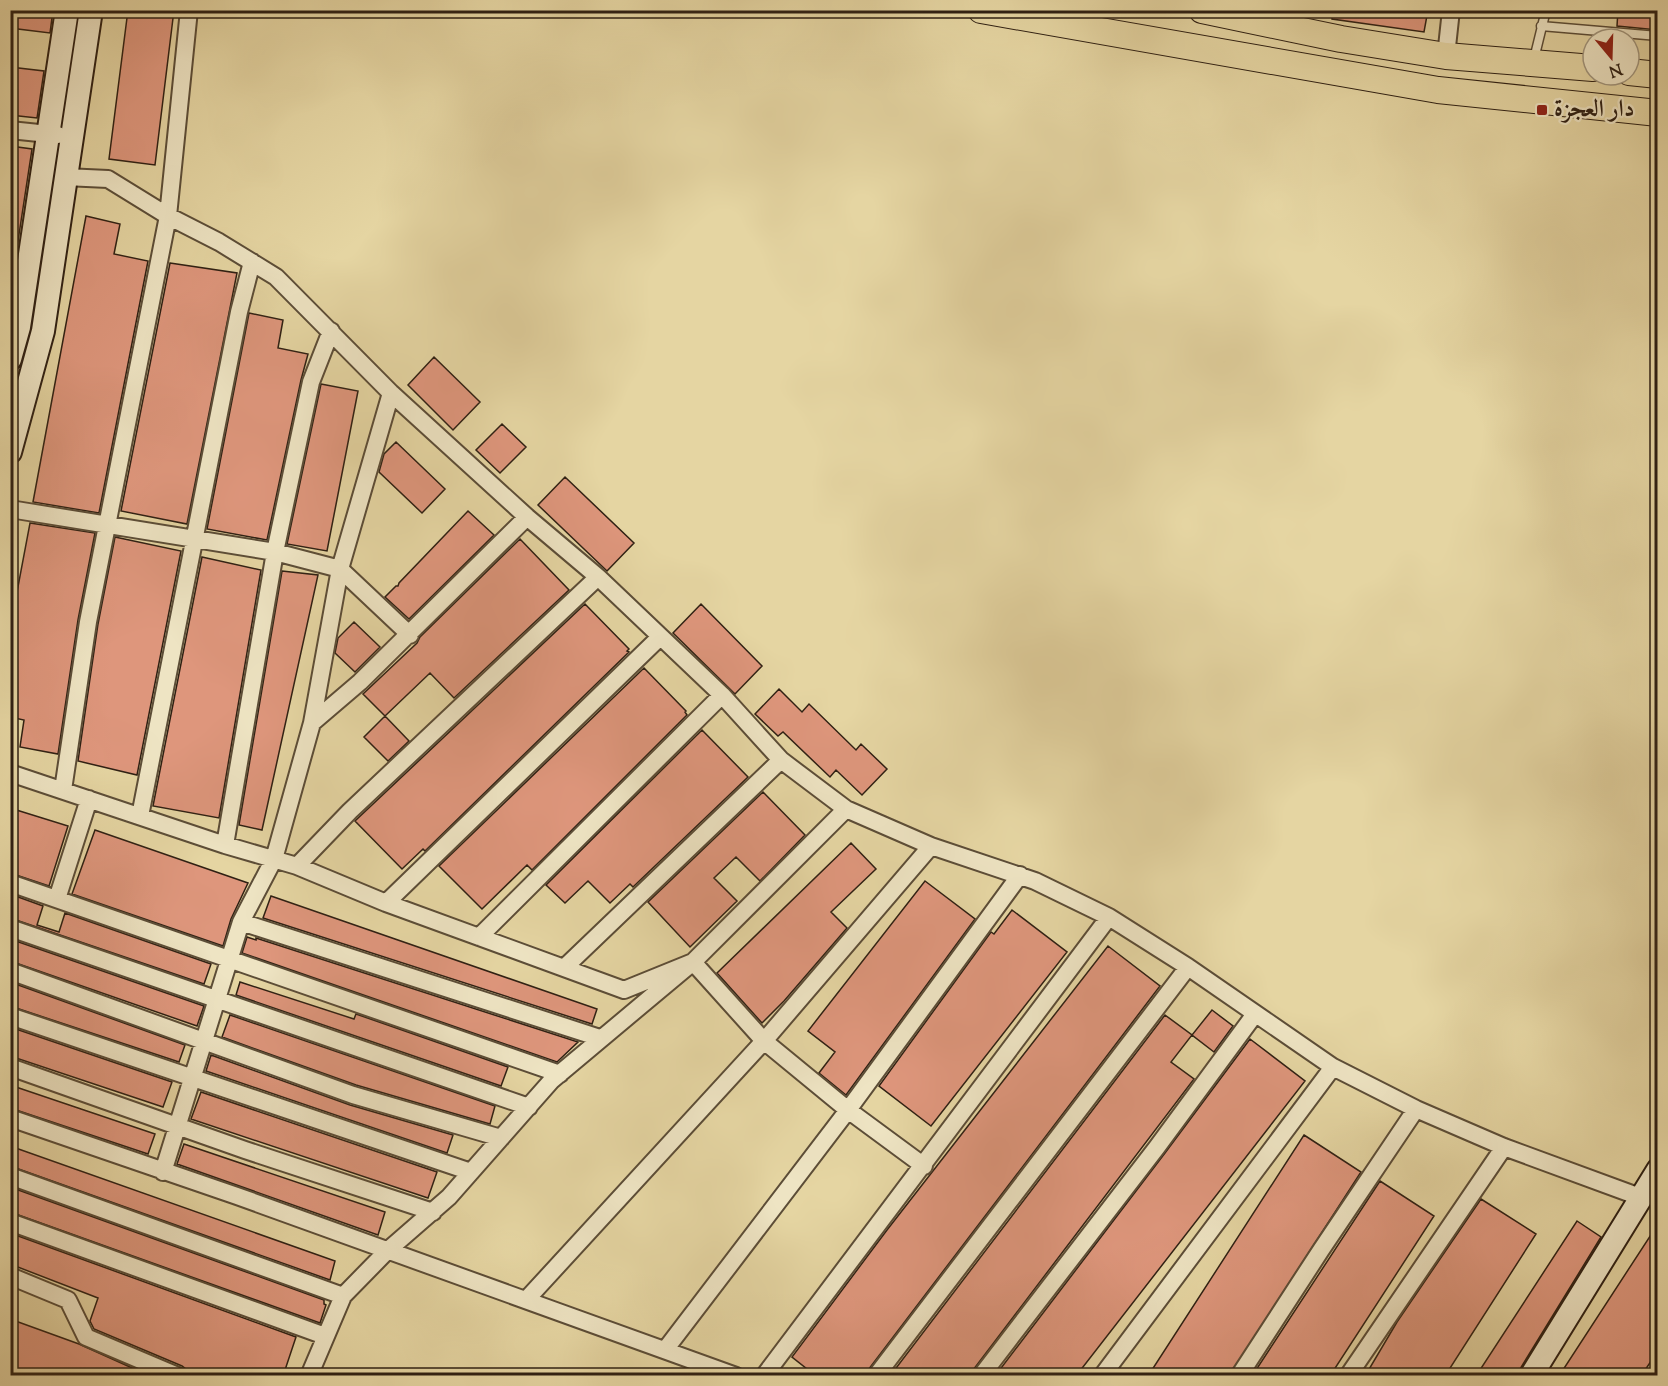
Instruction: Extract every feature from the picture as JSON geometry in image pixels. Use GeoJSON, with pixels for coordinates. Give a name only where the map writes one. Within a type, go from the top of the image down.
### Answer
{"type":"FeatureCollection","features":[{"type":"Feature","properties":{"kind":"main road"},"geometry":{"type":"LineString","coordinates":[[10,359],[67,10]]}},
{"type":"Feature","properties":{"kind":"main road"},"geometry":{"type":"LineString","coordinates":[[10,452],[43,332],[91,10]]}},
{"type":"Feature","properties":{"kind":"main road"},"geometry":{"type":"LineString","coordinates":[[981,10],[1438,90],[1658,113]]}},
{"type":"Feature","properties":{"kind":"main road"},"geometry":{"type":"LineString","coordinates":[[1203,10],[1341,39],[1446,56],[1581,67]]}},
{"type":"Feature","properties":{"kind":"main road"},"geometry":{"type":"LineString","coordinates":[[1641,73],[1658,75]]}},
{"type":"Feature","properties":{"kind":"main road"},"geometry":{"type":"LineString","coordinates":[[1531,1376],[1649,1195],[1658,1170]]}},
{"type":"Feature","properties":{"kind":"street"},"geometry":{"type":"LineString","coordinates":[[63,790],[88,622],[168,216],[189,10]]}},
{"type":"Feature","properties":{"kind":"street"},"geometry":{"type":"LineString","coordinates":[[1446,56],[1451,10]]}},
{"type":"Feature","properties":{"kind":"street"},"geometry":{"type":"LineString","coordinates":[[10,130],[71,137]]}},
{"type":"Feature","properties":{"kind":"street"},"geometry":{"type":"LineString","coordinates":[[65,177],[108,179],[276,277],[391,393],[527,517],[598,577],[722,695],[781,760],[846,809],[931,846],[1020,875],[1109,917],[1188,966],[1333,1067],[1416,1109],[1504,1147],[1649,1195]]}},
{"type":"Feature","properties":{"kind":"street"},"geometry":{"type":"LineString","coordinates":[[140,816],[238,312],[252,262]]}},
{"type":"Feature","properties":{"kind":"street"},"geometry":{"type":"LineString","coordinates":[[15,326],[43,332]]}},
{"type":"Feature","properties":{"kind":"street"},"geometry":{"type":"LineString","coordinates":[[225,845],[275,552],[311,382],[331,331]]}},
{"type":"Feature","properties":{"kind":"street"},"geometry":{"type":"LineString","coordinates":[[163,1172],[241,922],[274,859],[312,723],[340,569],[391,393]]}},
{"type":"Feature","properties":{"kind":"street"},"geometry":{"type":"LineString","coordinates":[[10,509],[275,552],[340,569],[410,635]]}},
{"type":"Feature","properties":{"kind":"street"},"geometry":{"type":"LineString","coordinates":[[312,723],[410,635],[527,517]]}},
{"type":"Feature","properties":{"kind":"street"},"geometry":{"type":"LineString","coordinates":[[297,866],[350,810],[598,577]]}},
{"type":"Feature","properties":{"kind":"street"},"geometry":{"type":"LineString","coordinates":[[386,903],[660,637]]}},
{"type":"Feature","properties":{"kind":"street"},"geometry":{"type":"LineString","coordinates":[[479,937],[722,695]]}},
{"type":"Feature","properties":{"kind":"street"},"geometry":{"type":"LineString","coordinates":[[564,968],[781,760]]}},
{"type":"Feature","properties":{"kind":"street"},"geometry":{"type":"LineString","coordinates":[[10,773],[225,845],[297,866],[386,903],[624,990],[693,962]]}},
{"type":"Feature","properties":{"kind":"street"},"geometry":{"type":"LineString","coordinates":[[57,899],[89,799]]}},
{"type":"Feature","properties":{"kind":"street"},"geometry":{"type":"LineString","coordinates":[[309,1376],[344,1296],[387,1251],[449,1197],[560,1074],[693,962],[846,809]]}},
{"type":"Feature","properties":{"kind":"street"},"geometry":{"type":"LineString","coordinates":[[526,1300],[764,1041],[931,846]]}},
{"type":"Feature","properties":{"kind":"street"},"geometry":{"type":"LineString","coordinates":[[665,1350],[848,1110],[1020,875]]}},
{"type":"Feature","properties":{"kind":"street"},"geometry":{"type":"LineString","coordinates":[[10,883],[560,1074]]}},
{"type":"Feature","properties":{"kind":"street"},"geometry":{"type":"LineString","coordinates":[[764,1376],[1109,917]]}},
{"type":"Feature","properties":{"kind":"street"},"geometry":{"type":"LineString","coordinates":[[241,922],[600,1038]]}},
{"type":"Feature","properties":{"kind":"street"},"geometry":{"type":"LineString","coordinates":[[10,928],[529,1107]]}},
{"type":"Feature","properties":{"kind":"street"},"geometry":{"type":"LineString","coordinates":[[693,962],[764,1041],[848,1110],[924,1166]]}},
{"type":"Feature","properties":{"kind":"street"},"geometry":{"type":"LineString","coordinates":[[876,1376],[1188,966]]}},
{"type":"Feature","properties":{"kind":"street"},"geometry":{"type":"LineString","coordinates":[[10,971],[353,1095],[501,1138]]}},
{"type":"Feature","properties":{"kind":"street"},"geometry":{"type":"LineString","coordinates":[[981,1376],[1255,1014]]}},
{"type":"Feature","properties":{"kind":"street"},"geometry":{"type":"LineString","coordinates":[[10,1016],[471,1173]]}},
{"type":"Feature","properties":{"kind":"street"},"geometry":{"type":"LineString","coordinates":[[10,1067],[433,1212]]}},
{"type":"Feature","properties":{"kind":"street"},"geometry":{"type":"LineString","coordinates":[[1102,1376],[1333,1067]]}},
{"type":"Feature","properties":{"kind":"street"},"geometry":{"type":"LineString","coordinates":[[1239,1376],[1416,1109]]}},
{"type":"Feature","properties":{"kind":"street"},"geometry":{"type":"LineString","coordinates":[[10,1118],[237,1196],[736,1376]]}},
{"type":"Feature","properties":{"kind":"street"},"geometry":{"type":"LineString","coordinates":[[1348,1376],[1504,1147]]}},
{"type":"Feature","properties":{"kind":"street"},"geometry":{"type":"LineString","coordinates":[[10,1176],[344,1296]]}},
{"type":"Feature","properties":{"kind":"street"},"geometry":{"type":"LineString","coordinates":[[10,1222],[325,1336]]}},
{"type":"Feature","properties":{"kind":"street"},"geometry":{"type":"LineString","coordinates":[[10,1276],[68,1300],[86,1337],[178,1376]]}},
{"type":"Feature","properties":{"kind":"lane"},"geometry":{"type":"LineString","coordinates":[[1533,62],[1546,10]]}},
{"type":"Feature","properties":{"kind":"lane"},"geometry":{"type":"LineString","coordinates":[[1541,26],[1658,36]]}},
{"type":"Feature","properties":{"kind":"building"},"geometry":{"type":"Polygon","coordinates":[[[10,10],[53,10],[50,33],[10,28],[10,10]]]}},
{"type":"Feature","properties":{"kind":"building"},"geometry":{"type":"Polygon","coordinates":[[[128,10],[174,10],[155,165],[109,159],[128,10]]]}},
{"type":"Feature","properties":{"kind":"building"},"geometry":{"type":"Polygon","coordinates":[[[1332,10],[1428,10],[1424,32],[1332,19],[1332,10]]]}},
{"type":"Feature","properties":{"kind":"building"},"geometry":{"type":"Polygon","coordinates":[[[1618,10],[1658,10],[1658,30],[1617,26],[1618,10]]]}},
{"type":"Feature","properties":{"kind":"building"},"geometry":{"type":"Polygon","coordinates":[[[10,67],[44,71],[37,118],[10,115],[10,67]]]}},
{"type":"Feature","properties":{"kind":"building"},"geometry":{"type":"Polygon","coordinates":[[[10,146],[32,149],[16,254],[10,253],[10,146]]]}},
{"type":"Feature","properties":{"kind":"building"},"geometry":{"type":"Polygon","coordinates":[[[86,216],[120,224],[114,254],[148,261],[99,513],[33,502],[86,216]]]}},
{"type":"Feature","properties":{"kind":"building"},"geometry":{"type":"Polygon","coordinates":[[[170,263],[237,273],[187,524],[121,511],[170,263]]]}},
{"type":"Feature","properties":{"kind":"building"},"geometry":{"type":"Polygon","coordinates":[[[249,313],[283,320],[278,348],[308,354],[267,540],[207,529],[249,313]]]}},
{"type":"Feature","properties":{"kind":"building"},"geometry":{"type":"Polygon","coordinates":[[[434,357],[480,402],[453,430],[408,385],[434,357]]]}},
{"type":"Feature","properties":{"kind":"building"},"geometry":{"type":"Polygon","coordinates":[[[321,384],[358,391],[327,551],[287,544],[321,384]]]}},
{"type":"Feature","properties":{"kind":"building"},"geometry":{"type":"Polygon","coordinates":[[[502,424],[526,447],[500,473],[476,450],[502,424]]]}},
{"type":"Feature","properties":{"kind":"building"},"geometry":{"type":"Polygon","coordinates":[[[396,442],[445,489],[422,513],[379,472],[384,454],[396,442]]]}},
{"type":"Feature","properties":{"kind":"building"},"geometry":{"type":"Polygon","coordinates":[[[565,477],[634,543],[607,571],[538,505],[565,477]]]}},
{"type":"Feature","properties":{"kind":"building"},"geometry":{"type":"Polygon","coordinates":[[[468,511],[494,535],[409,619],[385,597],[468,511]]]}},
{"type":"Feature","properties":{"kind":"building"},"geometry":{"type":"Polygon","coordinates":[[[30,523],[95,533],[78,620],[58,754],[20,747],[24,720],[10,717],[10,629],[30,523]]]}},
{"type":"Feature","properties":{"kind":"building"},"geometry":{"type":"Polygon","coordinates":[[[115,537],[181,551],[137,775],[78,761],[98,624],[115,537]]]}},
{"type":"Feature","properties":{"kind":"building"},"geometry":{"type":"Polygon","coordinates":[[[520,539],[569,590],[454,698],[430,673],[385,716],[363,694],[520,539]]]}},
{"type":"Feature","properties":{"kind":"building"},"geometry":{"type":"Polygon","coordinates":[[[202,557],[261,570],[219,818],[153,806],[202,557]]]}},
{"type":"Feature","properties":{"kind":"building"},"geometry":{"type":"Polygon","coordinates":[[[282,571],[318,575],[262,830],[239,825],[282,571]]]}},
{"type":"Feature","properties":{"kind":"building"},"geometry":{"type":"Polygon","coordinates":[[[585,604],[629,649],[627,651],[629,652],[425,851],[423,849],[402,869],[355,821],[585,604]]]}},
{"type":"Feature","properties":{"kind":"building"},"geometry":{"type":"Polygon","coordinates":[[[701,604],[762,666],[735,694],[673,633],[701,604]]]}},
{"type":"Feature","properties":{"kind":"building"},"geometry":{"type":"Polygon","coordinates":[[[354,622],[380,647],[355,672],[335,653],[338,638],[354,622]]]}},
{"type":"Feature","properties":{"kind":"building"},"geometry":{"type":"Polygon","coordinates":[[[644,668],[686,711],[687,715],[532,870],[527,865],[482,909],[439,866],[644,668]]]}},
{"type":"Feature","properties":{"kind":"building"},"geometry":{"type":"Polygon","coordinates":[[[779,689],[802,712],[809,704],[856,750],[861,744],[887,769],[862,795],[836,770],[830,777],[783,732],[778,736],[755,714],[779,689]]]}},
{"type":"Feature","properties":{"kind":"building"},"geometry":{"type":"Polygon","coordinates":[[[385,716],[409,741],[388,761],[364,737],[385,716]]]}},
{"type":"Feature","properties":{"kind":"building"},"geometry":{"type":"Polygon","coordinates":[[[702,730],[748,777],[633,887],[630,884],[610,903],[588,881],[565,903],[546,885],[702,730]]]}},
{"type":"Feature","properties":{"kind":"building"},"geometry":{"type":"Polygon","coordinates":[[[763,792],[805,835],[760,881],[736,857],[714,878],[737,901],[690,947],[648,902],[763,792]]]}},
{"type":"Feature","properties":{"kind":"building"},"geometry":{"type":"Polygon","coordinates":[[[10,808],[68,826],[49,886],[10,873],[10,808]]]}},
{"type":"Feature","properties":{"kind":"building"},"geometry":{"type":"Polygon","coordinates":[[[95,830],[248,883],[231,919],[223,946],[72,894],[95,830]]]}},
{"type":"Feature","properties":{"kind":"building"},"geometry":{"type":"Polygon","coordinates":[[[851,843],[876,869],[831,912],[847,928],[762,1023],[717,973],[851,843]]]}},
{"type":"Feature","properties":{"kind":"building"},"geometry":{"type":"Polygon","coordinates":[[[925,881],[975,919],[846,1095],[819,1073],[835,1052],[808,1031],[925,881]]]}},
{"type":"Feature","properties":{"kind":"building"},"geometry":{"type":"Polygon","coordinates":[[[10,894],[43,906],[37,925],[59,932],[65,913],[211,964],[204,984],[10,918],[10,894]]]}},
{"type":"Feature","properties":{"kind":"building"},"geometry":{"type":"Polygon","coordinates":[[[271,896],[597,1009],[592,1024],[263,918],[271,896]]]}},
{"type":"Feature","properties":{"kind":"building"},"geometry":{"type":"Polygon","coordinates":[[[1012,910],[1067,952],[931,1126],[879,1086],[991,932],[994,934],[1012,910]]]}},
{"type":"Feature","properties":{"kind":"building"},"geometry":{"type":"Polygon","coordinates":[[[247,937],[578,1042],[557,1062],[242,953],[247,937]]]}},
{"type":"Feature","properties":{"kind":"building"},"geometry":{"type":"Polygon","coordinates":[[[10,939],[204,1006],[197,1026],[10,961],[10,939]]]}},
{"type":"Feature","properties":{"kind":"building"},"geometry":{"type":"Polygon","coordinates":[[[1108,946],[1160,986],[868,1370],[866,1376],[816,1376],[792,1357],[887,1230],[1108,946]]]}},
{"type":"Feature","properties":{"kind":"building"},"geometry":{"type":"Polygon","coordinates":[[[10,982],[185,1045],[179,1062],[10,1006],[10,982]]]}},
{"type":"Feature","properties":{"kind":"building"},"geometry":{"type":"Polygon","coordinates":[[[240,982],[354,1019],[356,1014],[508,1067],[501,1086],[236,995],[240,982]]]}},
{"type":"Feature","properties":{"kind":"building"},"geometry":{"type":"Polygon","coordinates":[[[1212,1010],[1233,1026],[1214,1052],[1192,1035],[1212,1010]]]}},
{"type":"Feature","properties":{"kind":"building"},"geometry":{"type":"Polygon","coordinates":[[[230,1015],[495,1106],[490,1124],[356,1085],[222,1037],[230,1015]]]}},
{"type":"Feature","properties":{"kind":"building"},"geometry":{"type":"Polygon","coordinates":[[[1165,1015],[1192,1035],[1171,1062],[1194,1079],[973,1370],[971,1376],[890,1376],[1165,1015]]]}},
{"type":"Feature","properties":{"kind":"building"},"geometry":{"type":"Polygon","coordinates":[[[10,1027],[172,1082],[163,1107],[10,1056],[10,1027]]]}},
{"type":"Feature","properties":{"kind":"building"},"geometry":{"type":"Polygon","coordinates":[[[1250,1039],[1305,1081],[1076,1376],[995,1376],[1165,1153],[1250,1039]]]}},
{"type":"Feature","properties":{"kind":"building"},"geometry":{"type":"Polygon","coordinates":[[[211,1055],[350,1105],[453,1135],[447,1153],[206,1071],[211,1055]]]}},
{"type":"Feature","properties":{"kind":"building"},"geometry":{"type":"Polygon","coordinates":[[[10,1085],[155,1134],[148,1154],[10,1108],[10,1085]]]}},
{"type":"Feature","properties":{"kind":"building"},"geometry":{"type":"Polygon","coordinates":[[[201,1092],[437,1172],[428,1198],[191,1119],[201,1092]]]}},
{"type":"Feature","properties":{"kind":"building"},"geometry":{"type":"Polygon","coordinates":[[[1304,1135],[1361,1172],[1229,1376],[1148,1376],[1304,1135]]]}},
{"type":"Feature","properties":{"kind":"building"},"geometry":{"type":"Polygon","coordinates":[[[184,1144],[385,1212],[378,1235],[177,1164],[184,1144]]]}},
{"type":"Feature","properties":{"kind":"building"},"geometry":{"type":"Polygon","coordinates":[[[10,1146],[335,1261],[330,1280],[10,1166],[10,1146]]]}},
{"type":"Feature","properties":{"kind":"building"},"geometry":{"type":"Polygon","coordinates":[[[1380,1181],[1434,1216],[1330,1376],[1252,1376],[1380,1181]]]}},
{"type":"Feature","properties":{"kind":"building"},"geometry":{"type":"Polygon","coordinates":[[[10,1187],[324,1300],[326,1305],[320,1323],[10,1212],[10,1187]]]}},
{"type":"Feature","properties":{"kind":"building"},"geometry":{"type":"Polygon","coordinates":[[[1481,1199],[1536,1234],[1445,1376],[1365,1376],[1397,1322],[1481,1199]]]}},
{"type":"Feature","properties":{"kind":"building"},"geometry":{"type":"Polygon","coordinates":[[[1577,1221],[1601,1237],[1520,1369],[1518,1376],[1476,1376],[1577,1221]]]}},
{"type":"Feature","properties":{"kind":"building"},"geometry":{"type":"Polygon","coordinates":[[[1658,1224],[1658,1351],[1641,1376],[1559,1376],[1658,1224]]]}},
{"type":"Feature","properties":{"kind":"building"},"geometry":{"type":"Polygon","coordinates":[[[10,1233],[296,1337],[283,1376],[188,1376],[187,1370],[182,1366],[94,1329],[90,1321],[98,1298],[10,1264],[10,1233]]]}},
{"type":"Feature","properties":{"kind":"building"},"geometry":{"type":"Polygon","coordinates":[[[10,1319],[79,1344],[150,1376],[10,1376],[10,1319]]]}},
{"type":"Feature","properties":{"kind":"place","name":"دار العجزة"},"geometry":{"type":"Point","coordinates":[1542,110]}}]}
